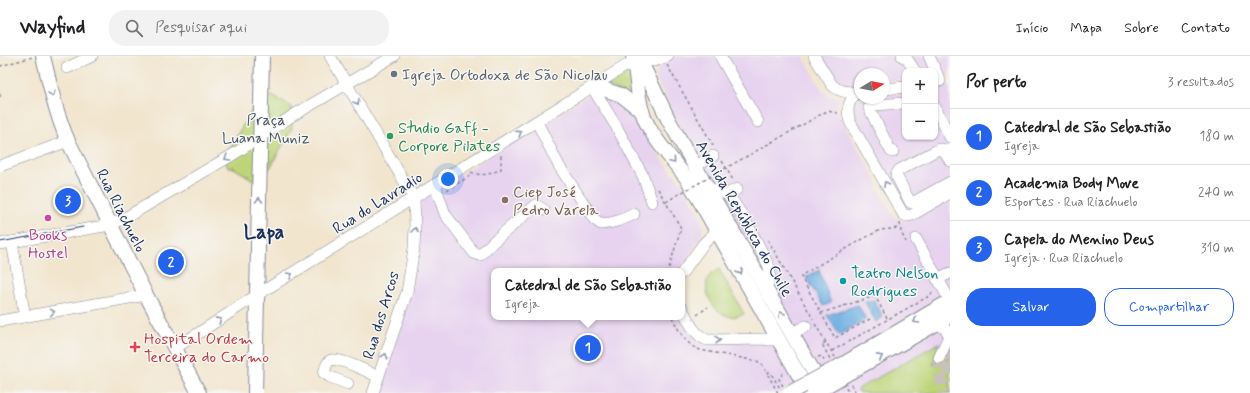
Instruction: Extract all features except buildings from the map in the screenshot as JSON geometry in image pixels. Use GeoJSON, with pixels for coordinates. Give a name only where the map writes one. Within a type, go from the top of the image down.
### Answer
{"type":"FeatureCollection","features":[{"type":"Feature","properties":{"kind":"main road","name":"Rua Riachuelo"},"geometry":{"type":"LineString","coordinates":[[43,56],[52,98],[68,142],[174,349],[199,393]]}},
{"type":"Feature","properties":{"kind":"main road"},"geometry":{"type":"LineString","coordinates":[[256,393],[262,56]]}},
{"type":"Feature","properties":{"kind":"main road","name":"Avenida República do Chile"},"geometry":{"type":"LineString","coordinates":[[637,58],[642,111],[650,130],[688,180],[809,393]]}},
{"type":"Feature","properties":{"kind":"main road","name":"Avenida República do Chile"},"geometry":{"type":"LineString","coordinates":[[637,58],[669,121],[826,393]]}},
{"type":"Feature","properties":{"kind":"main road"},"geometry":{"type":"LineString","coordinates":[[593,86],[621,95],[642,111]]}},
{"type":"Feature","properties":{"kind":"main road"},"geometry":{"type":"LineString","coordinates":[[650,130],[654,124],[660,121],[669,121]]}},
{"type":"Feature","properties":{"kind":"main road"},"geometry":{"type":"LineString","coordinates":[[814,393],[840,373],[950,301]]}},
{"type":"Feature","properties":{"kind":"main road"},"geometry":{"type":"LineString","coordinates":[[784,389],[840,373],[950,316]]}},
{"type":"Feature","properties":{"kind":"street"},"geometry":{"type":"LineString","coordinates":[[67,68],[92,56]]}},
{"type":"Feature","properties":{"kind":"street"},"geometry":{"type":"LineString","coordinates":[[330,56],[414,198]]}},
{"type":"Feature","properties":{"kind":"street"},"geometry":{"type":"LineString","coordinates":[[0,244],[110,225],[125,218],[234,154],[292,116],[394,56]]}},
{"type":"Feature","properties":{"kind":"street"},"geometry":{"type":"LineString","coordinates":[[637,58],[654,60],[668,56]]}},
{"type":"Feature","properties":{"kind":"street"},"geometry":{"type":"LineString","coordinates":[[720,56],[758,122]]}},
{"type":"Feature","properties":{"kind":"street"},"geometry":{"type":"LineString","coordinates":[[814,56],[836,89],[846,92],[854,92]]}},
{"type":"Feature","properties":{"kind":"street"},"geometry":{"type":"LineString","coordinates":[[902,56],[913,68]]}},
{"type":"Feature","properties":{"kind":"street"},"geometry":{"type":"LineString","coordinates":[[929,56],[942,81]]}},
{"type":"Feature","properties":{"kind":"street","name":"Rua do Lavradio"},"geometry":{"type":"LineString","coordinates":[[174,349],[257,295],[537,122],[637,58]]}},
{"type":"Feature","properties":{"kind":"street"},"geometry":{"type":"LineString","coordinates":[[593,86],[643,176],[652,202]]}},
{"type":"Feature","properties":{"kind":"street"},"geometry":{"type":"LineString","coordinates":[[890,89],[902,87]]}},
{"type":"Feature","properties":{"kind":"street"},"geometry":{"type":"LineString","coordinates":[[854,97],[849,102],[848,115],[850,122],[904,215],[912,215],[950,193]]}},
{"type":"Feature","properties":{"kind":"street"},"geometry":{"type":"LineString","coordinates":[[894,152],[890,150],[870,108],[873,105],[902,103]]}},
{"type":"Feature","properties":{"kind":"street"},"geometry":{"type":"LineString","coordinates":[[938,113],[950,137]]}},
{"type":"Feature","properties":{"kind":"street"},"geometry":{"type":"LineString","coordinates":[[537,122],[559,166],[594,219],[601,224],[612,223],[634,214]]}},
{"type":"Feature","properties":{"kind":"street"},"geometry":{"type":"LineString","coordinates":[[0,166],[68,142]]}},
{"type":"Feature","properties":{"kind":"street"},"geometry":{"type":"LineString","coordinates":[[948,154],[940,149],[896,173],[910,202],[912,203],[950,182]]}},
{"type":"Feature","properties":{"kind":"street"},"geometry":{"type":"LineString","coordinates":[[695,166],[713,156]]}},
{"type":"Feature","properties":{"kind":"street"},"geometry":{"type":"LineString","coordinates":[[435,185],[445,214],[474,253],[480,255],[536,205],[544,210]]}},
{"type":"Feature","properties":{"kind":"street"},"geometry":{"type":"LineString","coordinates":[[708,189],[732,192],[739,211],[766,260],[775,269],[770,277],[766,289]]}},
{"type":"Feature","properties":{"kind":"street","name":"Rua dos Arcos"},"geometry":{"type":"LineString","coordinates":[[373,393],[407,292],[415,233],[414,198]]}},
{"type":"Feature","properties":{"kind":"street"},"geometry":{"type":"LineString","coordinates":[[685,269],[704,243],[717,231]]}},
{"type":"Feature","properties":{"kind":"street"},"geometry":{"type":"LineString","coordinates":[[916,239],[935,284],[950,301]]}},
{"type":"Feature","properties":{"kind":"street"},"geometry":{"type":"LineString","coordinates":[[12,242],[25,317]]}},
{"type":"Feature","properties":{"kind":"street"},"geometry":{"type":"LineString","coordinates":[[935,284],[950,273]]}},
{"type":"Feature","properties":{"kind":"street"},"geometry":{"type":"LineString","coordinates":[[0,321],[146,295]]}},
{"type":"Feature","properties":{"kind":"street"},"geometry":{"type":"LineString","coordinates":[[685,314],[700,338],[707,340],[779,340]]}},
{"type":"Feature","properties":{"kind":"street"},"geometry":{"type":"LineString","coordinates":[[937,324],[943,326],[947,330],[949,336],[939,358]]}},
{"type":"Feature","properties":{"kind":"street"},"geometry":{"type":"LineString","coordinates":[[792,333],[806,326]]}},
{"type":"Feature","properties":{"kind":"street"},"geometry":{"type":"LineString","coordinates":[[348,384],[324,373],[326,364],[330,360],[335,359],[344,362],[378,377]]}},
{"type":"Feature","properties":{"kind":"path"},"geometry":{"type":"LineString","coordinates":[[0,66],[35,56]]}},
{"type":"Feature","properties":{"kind":"path"},"geometry":{"type":"LineString","coordinates":[[666,202],[826,111],[848,115]]}},
{"type":"Feature","properties":{"kind":"path"},"geometry":{"type":"LineString","coordinates":[[463,167],[473,174],[487,175],[501,169],[502,158]]}},
{"type":"Feature","properties":{"kind":"path"},"geometry":{"type":"LineString","coordinates":[[439,197],[454,185],[473,174]]}},
{"type":"Feature","properties":{"kind":"path"},"geometry":{"type":"LineString","coordinates":[[900,223],[903,237]]}},
{"type":"Feature","properties":{"kind":"path"},"geometry":{"type":"LineString","coordinates":[[870,319],[836,338],[802,279],[802,275],[880,230],[900,228]]}},
{"type":"Feature","properties":{"kind":"path"},"geometry":{"type":"LineString","coordinates":[[832,352],[929,296],[932,293],[935,284]]}},
{"type":"Feature","properties":{"kind":"path"},"geometry":{"type":"LineString","coordinates":[[821,313],[872,297],[876,298],[887,319]]}},
{"type":"Feature","properties":{"kind":"path"},"geometry":{"type":"LineString","coordinates":[[688,321],[708,307]]}},
{"type":"Feature","properties":{"kind":"path"},"geometry":{"type":"LineString","coordinates":[[674,320],[683,338],[694,348],[757,361],[762,364],[778,393]]}},
{"type":"Feature","properties":{"kind":"path"},"geometry":{"type":"LineString","coordinates":[[826,342],[822,344],[840,373],[856,393]]}},
{"type":"Feature","properties":{"kind":"path"},"geometry":{"type":"LineString","coordinates":[[822,356],[840,373],[849,393]]}},
{"type":"Feature","properties":{"kind":"path"},"geometry":{"type":"LineString","coordinates":[[784,389],[779,379],[786,371]]}},
{"type":"Feature","properties":{"kind":"path"},"geometry":{"type":"LineString","coordinates":[[767,373],[770,372],[784,389]]}},
{"type":"Feature","properties":{"kind":"shaded area"},"geometry":{"type":"Polygon","coordinates":[[[677,56],[803,56],[822,90],[829,95],[838,98],[836,106],[838,114],[877,182],[878,189],[895,218],[904,221],[950,196],[950,296],[819,371],[689,146],[655,76],[659,67],[677,56]]]}},
{"type":"Feature","properties":{"kind":"shaded area"},"geometry":{"type":"Polygon","coordinates":[[[818,56],[950,56],[950,75],[938,77],[938,68],[902,68],[902,80],[890,81],[890,68],[854,68],[854,85],[838,85],[818,56]]]}},
{"type":"Feature","properties":{"kind":"shaded area"},"geometry":{"type":"Polygon","coordinates":[[[950,85],[950,128],[938,106],[938,88],[940,86],[950,85]]]}},
{"type":"Feature","properties":{"kind":"shaded area"},"geometry":{"type":"Polygon","coordinates":[[[595,91],[627,101],[655,151],[682,184],[701,218],[703,229],[700,238],[681,268],[491,268],[491,320],[684,320],[694,337],[771,344],[775,347],[796,384],[781,393],[379,393],[414,282],[422,200],[424,197],[595,91]]]}},
{"type":"Feature","properties":{"kind":"shaded area"},"geometry":{"type":"Polygon","coordinates":[[[902,93],[902,140],[938,140],[938,123],[950,146],[950,187],[907,211],[846,112],[854,103],[890,104],[890,94],[902,93]]]}},
{"type":"Feature","properties":{"kind":"shaded area"},"geometry":{"type":"Polygon","coordinates":[[[950,323],[950,393],[831,393],[828,388],[950,323]]]}},
{"type":"Feature","properties":{"kind":"green space"},"geometry":{"type":"Polygon","coordinates":[[[632,69],[640,104],[607,85],[632,69]]]}},
{"type":"Feature","properties":{"kind":"green space","name":"Praça Luana Muniz"},"geometry":{"type":"Polygon","coordinates":[[[272,96],[292,107],[292,128],[270,168],[254,180],[232,167],[228,167],[226,163],[230,148],[258,98],[272,96]]]}},
{"type":"Feature","properties":{"kind":"green space"},"geometry":{"type":"Polygon","coordinates":[[[719,269],[744,314],[733,317],[725,315],[711,303],[707,292],[707,281],[709,276],[719,269]]]}},
{"type":"Feature","properties":{"kind":"green space"},"geometry":{"type":"Polygon","coordinates":[[[939,343],[933,365],[950,356],[950,393],[860,393],[858,389],[939,343]]]}},
{"type":"Feature","properties":{"kind":"water"},"geometry":{"type":"Polygon","coordinates":[[[819,270],[831,303],[823,306],[806,277],[819,270]]]}},
{"type":"Feature","properties":{"kind":"water"},"geometry":{"type":"Polygon","coordinates":[[[874,300],[883,317],[876,322],[865,302],[874,300]]]}},
{"type":"Feature","properties":{"kind":"water"},"geometry":{"type":"Polygon","coordinates":[[[858,305],[866,319],[839,335],[827,315],[858,305]]]}},
{"type":"Feature","properties":{"kind":"tunnel"},"geometry":{"type":"LineString","coordinates":[[949,348],[945,361],[950,382]]}},
{"type":"Feature","properties":{"kind":"tunnel"},"geometry":{"type":"LineString","coordinates":[[939,358],[940,380],[944,393]]}},
{"type":"Feature","properties":{"kind":"tram line"},"geometry":{"type":"LineString","coordinates":[[0,242],[83,227]]}},
{"type":"Feature","properties":{"kind":"place","name":"Igreja Ortodoxa de São Nicolau"},"geometry":{"type":"Point","coordinates":[394,74]}},
{"type":"Feature","properties":{"kind":"place","name":"Studio Gaff - Corpore Pilates"},"geometry":{"type":"Point","coordinates":[390,136]}},
{"type":"Feature","properties":{"kind":"place","name":"Ciep José Pedro Varela"},"geometry":{"type":"Point","coordinates":[505,200]}},
{"type":"Feature","properties":{"kind":"place","name":"Capela do Menino Deus"},"geometry":{"type":"Point","coordinates":[68,201]}},
{"type":"Feature","properties":{"kind":"place","name":"Books Hostel"},"geometry":{"type":"Point","coordinates":[48,218]}},
{"type":"Feature","properties":{"kind":"place","name":"Academia Body Move"},"geometry":{"type":"Point","coordinates":[171,262]}},
{"type":"Feature","properties":{"kind":"place","name":"Teatro Nelson Rodrigues"},"geometry":{"type":"Point","coordinates":[843,281]}},
{"type":"Feature","properties":{"kind":"place","name":"Hospital Ordem Terceira do Carmo"},"geometry":{"type":"Point","coordinates":[135,347]}},
{"type":"Feature","properties":{"kind":"place","name":"Catedral de São Sebastião"},"geometry":{"type":"Point","coordinates":[588,348]}},
{"type":"Feature","properties":{"kind":"district","name":"Lapa"},"geometry":{"type":"Point","coordinates":[264,231]}}]}
